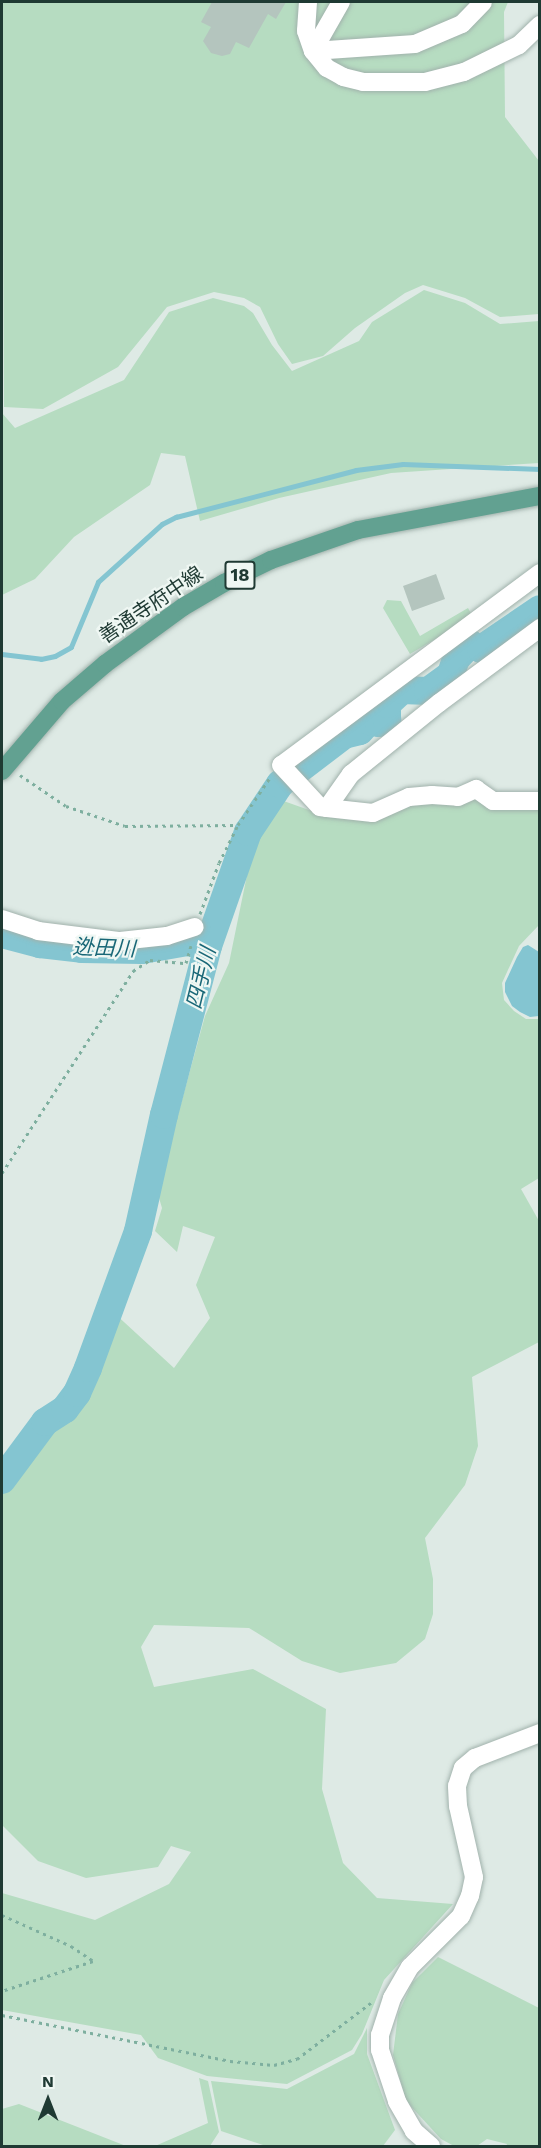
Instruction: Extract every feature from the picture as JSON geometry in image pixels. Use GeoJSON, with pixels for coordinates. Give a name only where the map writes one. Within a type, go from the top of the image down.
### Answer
{"type":"FeatureCollection","features":[{"type":"Feature","properties":{"kind":"main road","name":"善通寺府中線"},"geometry":{"type":"LineString","coordinates":[[3,766],[62,701],[105,663],[175,613],[224,583],[271,560],[358,530],[540,496]]}},
{"type":"Feature","properties":{"kind":"street"},"geometry":{"type":"LineString","coordinates":[[308,2],[306,32],[313,51],[327,68],[343,77],[363,82],[425,82],[464,72],[519,45],[540,25]]}},
{"type":"Feature","properties":{"kind":"street"},"geometry":{"type":"LineString","coordinates":[[313,51],[341,2]]}},
{"type":"Feature","properties":{"kind":"street"},"geometry":{"type":"LineString","coordinates":[[313,51],[415,44],[462,24],[483,2]]}},
{"type":"Feature","properties":{"kind":"street"},"geometry":{"type":"LineString","coordinates":[[540,573],[283,767],[323,807],[373,813],[409,797],[432,795],[458,797],[476,789],[493,801],[540,801]]}},
{"type":"Feature","properties":{"kind":"street"},"geometry":{"type":"LineString","coordinates":[[323,807],[351,774],[439,703],[540,628]]}},
{"type":"Feature","properties":{"kind":"street"},"geometry":{"type":"LineString","coordinates":[[2,919],[38,931],[120,941],[167,936],[195,927]]}},
{"type":"Feature","properties":{"kind":"street"},"geometry":{"type":"LineString","coordinates":[[431,2146],[414,2131],[397,2101],[380,2050],[380,2035],[392,1998],[411,1967],[461,1916],[470,1896],[474,1877],[458,1806],[457,1786],[463,1768],[475,1758],[540,1733]]}},
{"type":"Feature","properties":{"kind":"path"},"geometry":{"type":"LineString","coordinates":[[3,766],[66,806],[124,826],[238,825]]}},
{"type":"Feature","properties":{"kind":"path"},"geometry":{"type":"LineString","coordinates":[[195,927],[219,863],[238,825],[283,767]]}},
{"type":"Feature","properties":{"kind":"path"},"geometry":{"type":"LineString","coordinates":[[2,1173],[133,971],[150,960],[186,963],[189,951]]}},
{"type":"Feature","properties":{"kind":"path"},"geometry":{"type":"LineString","coordinates":[[2,1915],[71,1946],[93,1961],[2,1991]]}},
{"type":"Feature","properties":{"kind":"path"},"geometry":{"type":"LineString","coordinates":[[2,2015],[230,2061],[274,2065],[297,2059],[370,2002],[392,1998]]}},
{"type":"Feature","properties":{"kind":"green space"},"geometry":{"type":"Polygon","coordinates":[[[2,2],[508,2],[504,12],[505,117],[539,161],[539,314],[500,317],[465,298],[423,285],[405,293],[355,328],[323,356],[292,364],[278,344],[260,307],[244,298],[214,292],[167,307],[118,367],[43,409],[4,407],[2,2]]]}},
{"type":"Feature","properties":{"kind":"green space"},"geometry":{"type":"Polygon","coordinates":[[[424,290],[465,303],[500,324],[539,321],[539,463],[391,473],[279,498],[200,521],[185,456],[161,453],[150,485],[74,537],[35,579],[2,595],[2,413],[15,428],[124,380],[169,312],[213,298],[244,306],[253,313],[272,345],[292,371],[359,341],[372,322],[424,290]]]}},
{"type":"Feature","properties":{"kind":"green space"},"geometry":{"type":"Polygon","coordinates":[[[387,600],[401,601],[420,636],[468,608],[473,617],[410,654],[383,608],[387,600]]]}},
{"type":"Feature","properties":{"kind":"green space"},"geometry":{"type":"Polygon","coordinates":[[[278,799],[309,810],[376,820],[413,803],[475,799],[501,810],[539,810],[539,925],[519,946],[502,983],[504,1000],[514,1011],[526,1019],[539,1019],[539,1178],[521,1189],[539,1221],[539,1342],[472,1377],[478,1446],[465,1485],[425,1538],[433,1579],[433,1614],[425,1639],[396,1663],[340,1673],[302,1661],[249,1628],[154,1625],[141,1647],[154,1687],[253,1669],[326,1709],[322,1789],[343,1863],[377,1898],[453,1904],[384,1980],[362,2034],[352,2050],[287,2084],[207,2076],[158,2058],[141,2035],[2,2010],[2,1893],[95,1920],[169,1884],[191,1852],[171,1846],[158,1867],[86,1878],[38,1861],[2,1825],[2,1491],[51,1426],[72,1414],[104,1354],[112,1311],[174,1368],[210,1318],[196,1285],[215,1237],[183,1226],[177,1252],[155,1231],[162,1208],[157,1191],[205,1016],[229,963],[255,836],[278,799]]]}},
{"type":"Feature","properties":{"kind":"green space"},"geometry":{"type":"Polygon","coordinates":[[[438,1957],[539,2008],[539,2146],[506,2146],[507,2144],[487,2139],[477,2146],[454,2146],[441,2139],[406,2101],[393,2055],[398,2014],[412,1983],[438,1957]]]}},
{"type":"Feature","properties":{"kind":"green space"},"geometry":{"type":"Polygon","coordinates":[[[367,2028],[367,2054],[395,2130],[383,2146],[266,2146],[221,2131],[211,2081],[287,2089],[354,2054],[367,2028]]]}},
{"type":"Feature","properties":{"kind":"green space"},"geometry":{"type":"Polygon","coordinates":[[[199,2078],[208,2081],[219,2132],[210,2146],[155,2146],[208,2123],[199,2078]]]}},
{"type":"Feature","properties":{"kind":"green space"},"geometry":{"type":"Polygon","coordinates":[[[19,2104],[126,2146],[2,2146],[2,2109],[19,2104]]]}},
{"type":"Feature","properties":{"kind":"water"},"geometry":{"type":"Polygon","coordinates":[[[528,945],[539,952],[539,1016],[530,1017],[512,1006],[505,992],[505,983],[517,957],[523,947],[528,945]]]}},
{"type":"Feature","properties":{"kind":"building"},"geometry":{"type":"Polygon","coordinates":[[[212,2],[286,2],[276,19],[268,14],[249,48],[236,42],[230,54],[222,56],[211,53],[203,41],[211,27],[201,22],[212,2]]]}},
{"type":"Feature","properties":{"kind":"building"},"geometry":{"type":"Polygon","coordinates":[[[436,574],[445,599],[412,611],[403,586],[436,574]]]}},
{"type":"Feature","properties":{"kind":"waterway"},"geometry":{"type":"LineString","coordinates":[[2,654],[41,659],[55,656],[71,647],[98,582],[162,524],[176,517],[356,470],[403,464],[540,469]]}},
{"type":"Feature","properties":{"kind":"waterway","name":"四手川"},"geometry":{"type":"LineString","coordinates":[[2,1480],[45,1422],[65,1409],[77,1393],[88,1368],[138,1231],[164,1115],[208,946],[248,832],[280,784],[344,735],[360,731],[369,721],[379,723],[387,720],[387,704],[402,690],[428,691],[451,674],[456,659],[470,644],[481,649],[540,609]]}},
{"type":"Feature","properties":{"kind":"waterway","name":"迯田川"},"geometry":{"type":"LineString","coordinates":[[2,934],[40,944],[82,949],[142,950],[187,942],[208,946]]}}]}
